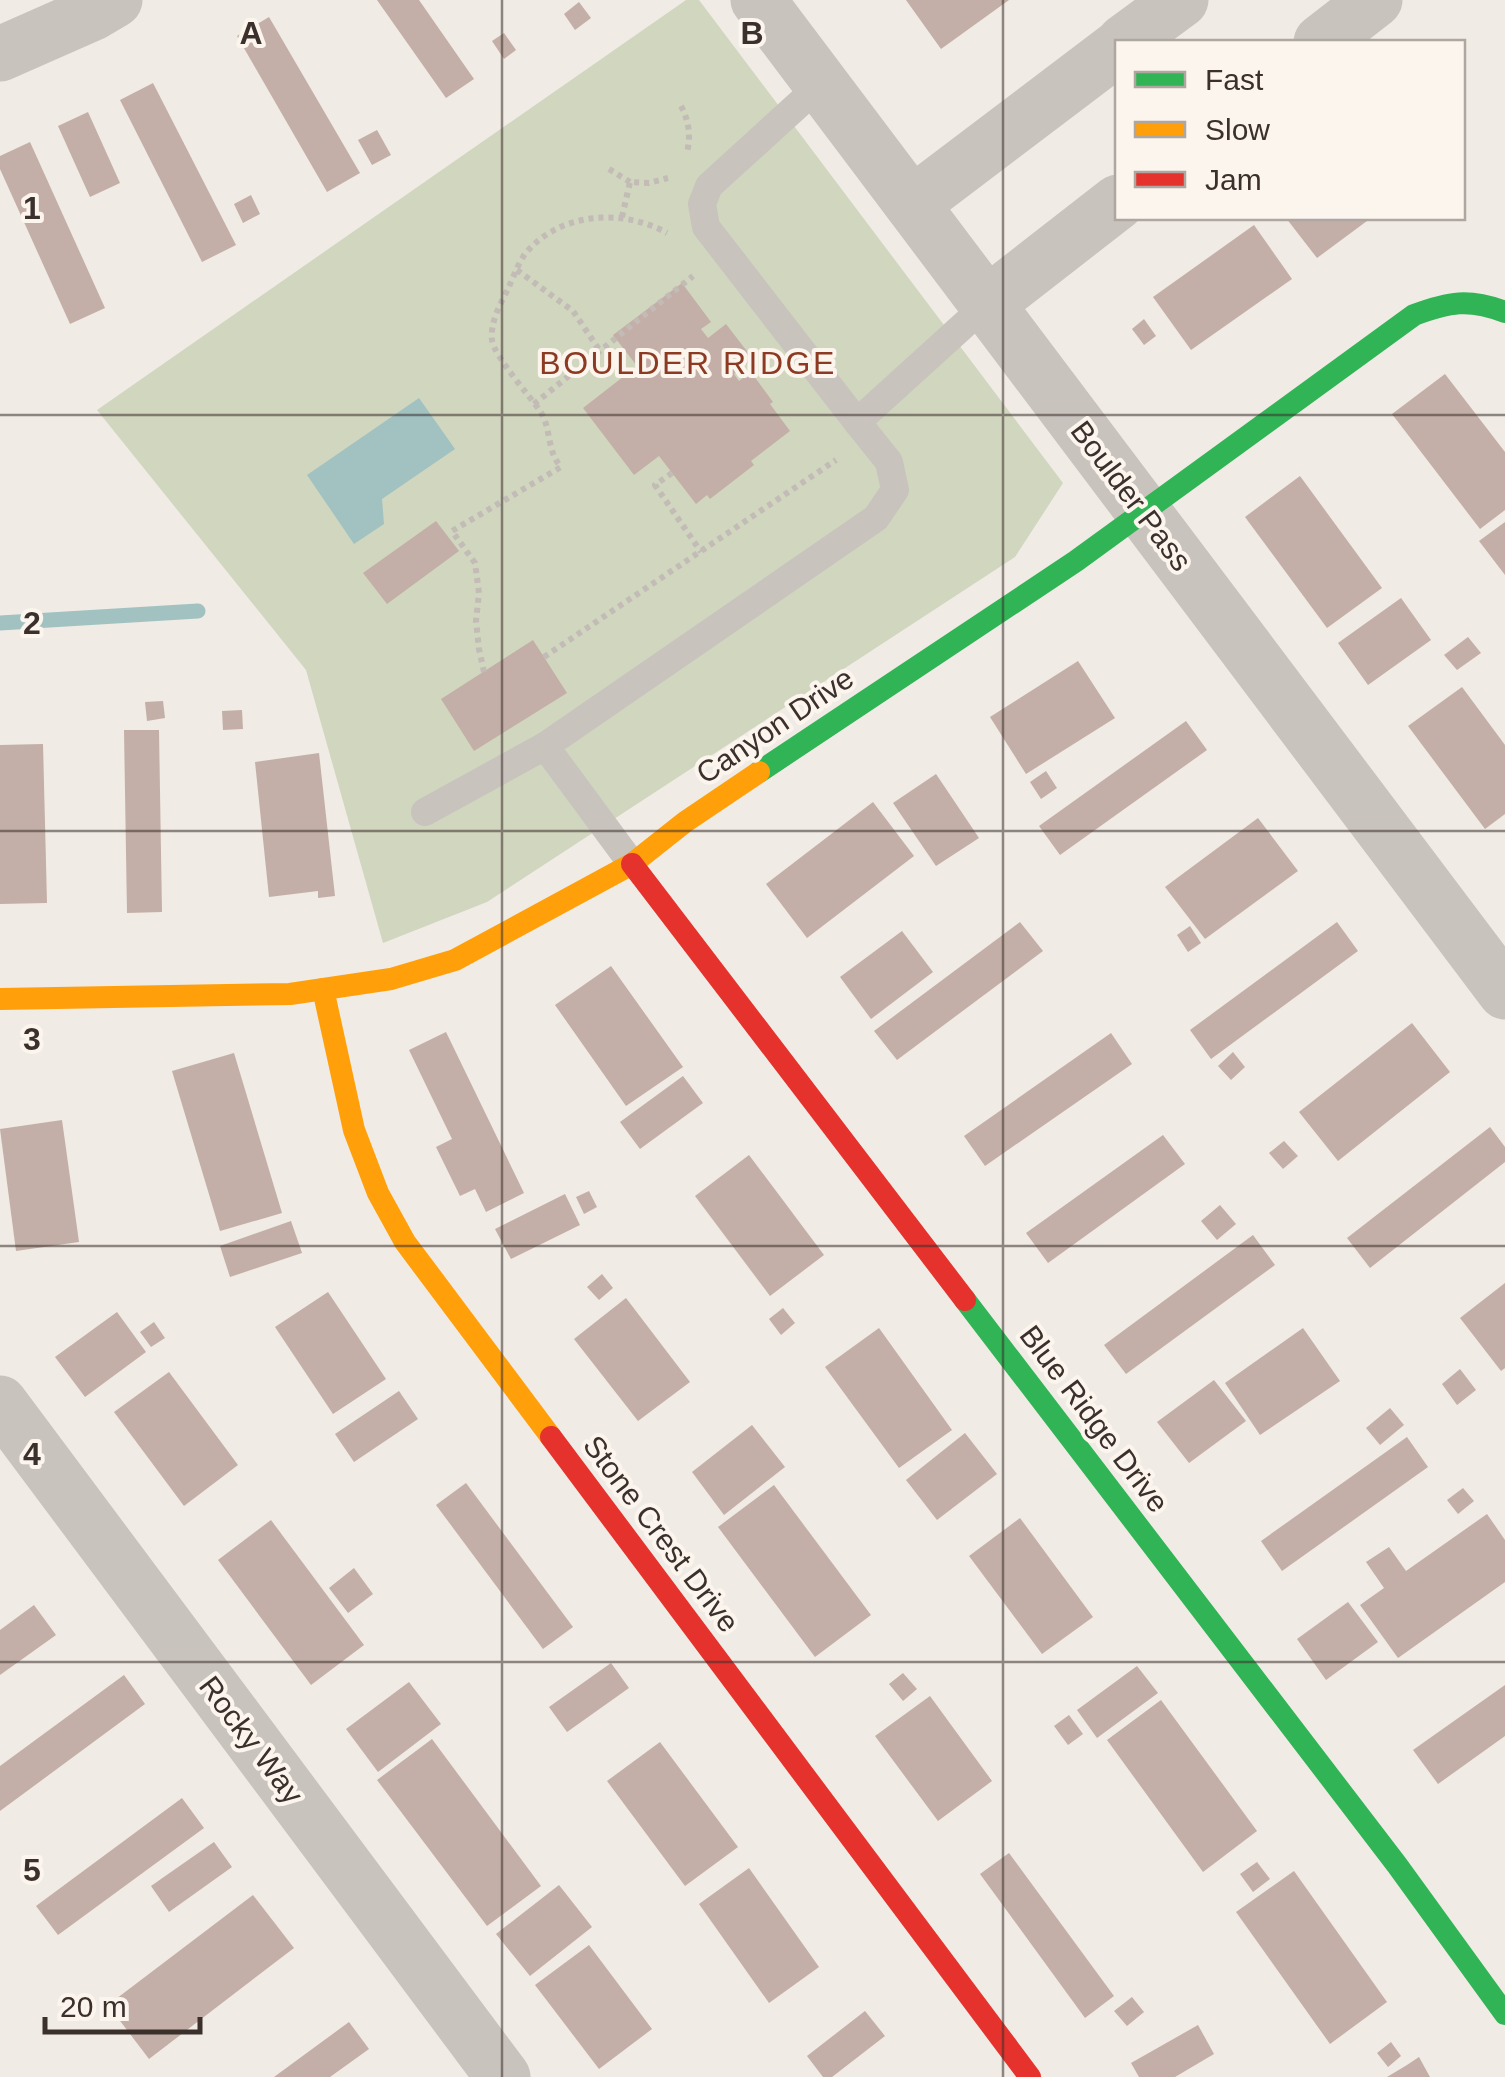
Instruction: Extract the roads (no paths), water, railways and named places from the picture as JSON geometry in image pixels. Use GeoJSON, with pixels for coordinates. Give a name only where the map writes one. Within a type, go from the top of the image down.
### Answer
{"type":"FeatureCollection","features":[{"type":"Feature","properties":{"kind":"street"},"geometry":{"type":"LineString","coordinates":[[0,54],[116,0]]}},
{"type":"Feature","properties":{"kind":"street","name":"Boulder Pass"},"geometry":{"type":"LineString","coordinates":[[758,0],[1505,992]]}},
{"type":"Feature","properties":{"kind":"street"},"geometry":{"type":"LineString","coordinates":[[1127,40],[1181,0]]}},
{"type":"Feature","properties":{"kind":"street"},"geometry":{"type":"LineString","coordinates":[[1323,40],[1375,0]]}},
{"type":"Feature","properties":{"kind":"street"},"geometry":{"type":"LineString","coordinates":[[912,204],[1115,50]]}},
{"type":"Feature","properties":{"kind":"street"},"geometry":{"type":"LineString","coordinates":[[986,304],[1115,204]]}},
{"type":"Feature","properties":{"kind":"street","name":"Canyon Drive"},"geometry":{"type":"LineString","coordinates":[[0,1000],[290,994],[391,978],[455,960],[632,864],[686,822],[1076,561],[1414,315],[1451,302],[1483,302],[1505,312]]}},
{"type":"Feature","properties":{"kind":"street","name":"Blue Ridge Drive"},"geometry":{"type":"LineString","coordinates":[[632,864],[1385,1849],[1505,2014]]}},
{"type":"Feature","properties":{"kind":"street","name":"Stone Crest Drive"},"geometry":{"type":"LineString","coordinates":[[323,989],[354,1130],[378,1192],[405,1242],[1030,2077]]}},
{"type":"Feature","properties":{"kind":"street","name":"Rocky Way"},"geometry":{"type":"LineString","coordinates":[[0,1404],[503,2077]]}},
{"type":"Feature","properties":{"kind":"lane"},"geometry":{"type":"LineString","coordinates":[[425,812],[546,746],[876,518],[895,490],[888,462],[706,227],[702,204],[709,186],[822,84]]}},
{"type":"Feature","properties":{"kind":"lane"},"geometry":{"type":"LineString","coordinates":[[857,422],[986,304]]}},
{"type":"Feature","properties":{"kind":"lane"},"geometry":{"type":"LineString","coordinates":[[546,746],[632,864]]}},
{"type":"Feature","properties":{"kind":"water"},"geometry":{"type":"Polygon","coordinates":[[[419,398],[455,449],[382,499],[384,524],[354,544],[307,475],[419,398]]]}},
{"type":"Feature","properties":{"kind":"waterway"},"geometry":{"type":"LineString","coordinates":[[0,623],[198,611]]}},
{"type":"Feature","properties":{"kind":"district","name":"BOULDER RIDGE"},"geometry":{"type":"Point","coordinates":[688,363]}}]}
